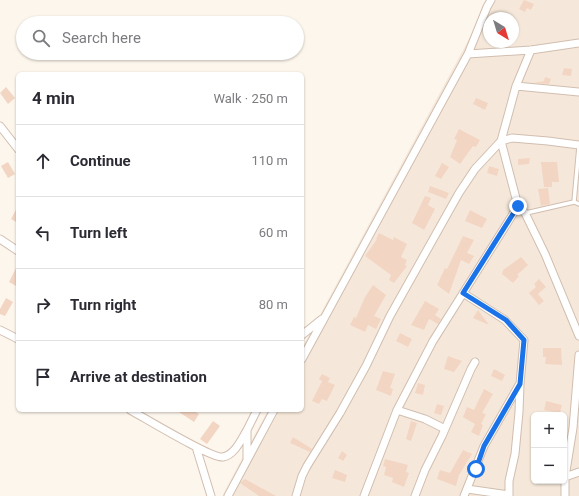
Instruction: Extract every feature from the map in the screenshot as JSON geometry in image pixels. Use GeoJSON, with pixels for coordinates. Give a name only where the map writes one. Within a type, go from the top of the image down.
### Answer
{"type":"FeatureCollection","features":[{"type":"Feature","properties":{"kind":"street"},"geometry":{"type":"LineString","coordinates":[[304,354],[468,54],[491,0]]}},
{"type":"Feature","properties":{"kind":"street"},"geometry":{"type":"LineString","coordinates":[[468,54],[531,50],[579,43]]}},
{"type":"Feature","properties":{"kind":"street"},"geometry":{"type":"LineString","coordinates":[[296,496],[302,476],[307,466],[340,413],[366,366],[390,316],[459,193],[475,169],[501,141],[516,86],[531,50]]}},
{"type":"Feature","properties":{"kind":"street"},"geometry":{"type":"LineString","coordinates":[[516,86],[579,92]]}},
{"type":"Feature","properties":{"kind":"street"},"geometry":{"type":"LineString","coordinates":[[0,126],[16,146]]}},
{"type":"Feature","properties":{"kind":"street"},"geometry":{"type":"LineString","coordinates":[[501,141],[512,138],[579,146]]}},
{"type":"Feature","properties":{"kind":"street"},"geometry":{"type":"LineString","coordinates":[[501,141],[518,206],[525,213],[545,254],[579,336]]}},
{"type":"Feature","properties":{"kind":"street"},"geometry":{"type":"LineString","coordinates":[[364,496],[396,410],[433,341],[518,206]]}},
{"type":"Feature","properties":{"kind":"street"},"geometry":{"type":"LineString","coordinates":[[0,239],[16,250]]}},
{"type":"Feature","properties":{"kind":"street"},"geometry":{"type":"LineString","coordinates":[[463,293],[506,320],[524,340],[515,454],[509,481],[509,496],[465,493],[484,446],[520,384]]}},
{"type":"Feature","properties":{"kind":"street"},"geometry":{"type":"LineString","coordinates":[[304,333],[325,316]]}},
{"type":"Feature","properties":{"kind":"street"},"geometry":{"type":"LineString","coordinates":[[0,330],[16,337]]}},
{"type":"Feature","properties":{"kind":"street"},"geometry":{"type":"LineString","coordinates":[[567,468],[576,426],[579,355]]}},
{"type":"Feature","properties":{"kind":"street"},"geometry":{"type":"LineString","coordinates":[[415,496],[425,470],[475,362]]}},
{"type":"Feature","properties":{"kind":"street"},"geometry":{"type":"LineString","coordinates":[[396,410],[445,429]]}},
{"type":"Feature","properties":{"kind":"street"},"geometry":{"type":"LineString","coordinates":[[134,412],[216,457],[224,457],[235,449],[257,412]]}},
{"type":"Feature","properties":{"kind":"street"},"geometry":{"type":"LineString","coordinates":[[228,496],[273,412]]}},
{"type":"Feature","properties":{"kind":"street"},"geometry":{"type":"LineString","coordinates":[[246,460],[247,430]]}},
{"type":"Feature","properties":{"kind":"street"},"geometry":{"type":"LineString","coordinates":[[196,447],[211,496]]}},
{"type":"Feature","properties":{"kind":"street"},"geometry":{"type":"LineString","coordinates":[[567,476],[579,472]]}},
{"type":"Feature","properties":{"kind":"street"},"geometry":{"type":"LineString","coordinates":[[565,484],[565,496]]}},
{"type":"Feature","properties":{"kind":"lane"},"geometry":{"type":"LineString","coordinates":[[574,202],[579,146]]}},
{"type":"Feature","properties":{"kind":"lane"},"geometry":{"type":"LineString","coordinates":[[525,213],[574,202],[579,204]]}},
{"type":"Feature","properties":{"kind":"shaded area"},"geometry":{"type":"Polygon","coordinates":[[[490,0],[579,0],[579,496],[222,496],[267,412],[304,412],[304,344],[483,13],[483,48],[519,48],[519,12],[484,12],[490,0]]]}},
{"type":"Feature","properties":{"kind":"building"},"geometry":{"type":"Polygon","coordinates":[[[524,0],[534,4],[531,10],[527,8],[525,12],[519,9],[524,0]]]}},
{"type":"Feature","properties":{"kind":"building"},"geometry":{"type":"Polygon","coordinates":[[[564,68],[572,69],[571,76],[562,75],[564,68]]]}},
{"type":"Feature","properties":{"kind":"building"},"geometry":{"type":"Polygon","coordinates":[[[545,77],[551,79],[549,84],[534,83],[544,81],[545,77]]]}},
{"type":"Feature","properties":{"kind":"building"},"geometry":{"type":"Polygon","coordinates":[[[6,87],[15,98],[8,104],[0,93],[6,87]]]}},
{"type":"Feature","properties":{"kind":"building"},"geometry":{"type":"Polygon","coordinates":[[[476,98],[488,103],[485,110],[473,104],[476,98]]]}},
{"type":"Feature","properties":{"kind":"building"},"geometry":{"type":"Polygon","coordinates":[[[459,129],[480,140],[476,147],[473,146],[460,164],[450,157],[457,140],[454,139],[459,129]]]}},
{"type":"Feature","properties":{"kind":"building"},"geometry":{"type":"Polygon","coordinates":[[[530,158],[529,164],[518,165],[518,159],[530,158]]]}},
{"type":"Feature","properties":{"kind":"building"},"geometry":{"type":"Polygon","coordinates":[[[8,162],[15,174],[8,178],[1,166],[8,162]]]}},
{"type":"Feature","properties":{"kind":"building"},"geometry":{"type":"Polygon","coordinates":[[[541,162],[557,162],[559,182],[552,182],[552,187],[544,187],[541,162]]]}},
{"type":"Feature","properties":{"kind":"building"},"geometry":{"type":"Polygon","coordinates":[[[442,163],[449,167],[441,179],[435,176],[442,163]]]}},
{"type":"Feature","properties":{"kind":"building"},"geometry":{"type":"Polygon","coordinates":[[[489,166],[499,169],[497,176],[487,173],[489,166]]]}},
{"type":"Feature","properties":{"kind":"building"},"geometry":{"type":"Polygon","coordinates":[[[430,186],[449,193],[446,199],[428,192],[430,186]]]}},
{"type":"Feature","properties":{"kind":"building"},"geometry":{"type":"Polygon","coordinates":[[[548,188],[550,204],[541,206],[538,189],[548,188]]]}},
{"type":"Feature","properties":{"kind":"building"},"geometry":{"type":"Polygon","coordinates":[[[425,196],[431,198],[428,205],[435,209],[424,230],[412,223],[425,196]]]}},
{"type":"Feature","properties":{"kind":"building"},"geometry":{"type":"Polygon","coordinates":[[[16,210],[16,222],[11,219],[16,210]]]}},
{"type":"Feature","properties":{"kind":"building"},"geometry":{"type":"Polygon","coordinates":[[[470,210],[487,219],[482,228],[465,221],[470,210]]]}},
{"type":"Feature","properties":{"kind":"building"},"geometry":{"type":"Polygon","coordinates":[[[379,233],[393,240],[394,237],[407,244],[401,257],[407,260],[405,265],[407,266],[394,283],[389,280],[391,275],[365,256],[377,239],[379,233]]]}},
{"type":"Feature","properties":{"kind":"building"},"geometry":{"type":"Polygon","coordinates":[[[463,236],[474,240],[467,253],[474,256],[469,264],[461,260],[449,294],[437,285],[445,268],[447,269],[463,236]]]}},
{"type":"Feature","properties":{"kind":"building"},"geometry":{"type":"Polygon","coordinates":[[[521,257],[528,265],[517,275],[519,276],[513,283],[502,274],[503,270],[521,257]]]}},
{"type":"Feature","properties":{"kind":"building"},"geometry":{"type":"Polygon","coordinates":[[[16,268],[16,286],[9,282],[16,268]]]}},
{"type":"Feature","properties":{"kind":"building"},"geometry":{"type":"Polygon","coordinates":[[[539,279],[546,287],[538,294],[544,301],[539,305],[529,293],[536,287],[534,284],[539,279]]]}},
{"type":"Feature","properties":{"kind":"building"},"geometry":{"type":"Polygon","coordinates":[[[373,285],[386,295],[374,316],[381,319],[376,329],[368,325],[365,332],[350,325],[354,317],[356,318],[365,297],[373,285]]]}},
{"type":"Feature","properties":{"kind":"building"},"geometry":{"type":"Polygon","coordinates":[[[6,298],[13,302],[5,316],[0,314],[0,309],[6,298]]]}},
{"type":"Feature","properties":{"kind":"building"},"geometry":{"type":"Polygon","coordinates":[[[425,301],[439,309],[435,315],[441,319],[438,324],[429,319],[424,330],[411,325],[425,301]]]}},
{"type":"Feature","properties":{"kind":"building"},"geometry":{"type":"Polygon","coordinates":[[[478,310],[489,325],[473,318],[478,310]]]}},
{"type":"Feature","properties":{"kind":"building"},"geometry":{"type":"Polygon","coordinates":[[[400,333],[412,339],[408,347],[396,341],[400,333]]]}},
{"type":"Feature","properties":{"kind":"building"},"geometry":{"type":"Polygon","coordinates":[[[543,348],[561,348],[562,365],[545,364],[546,357],[543,357],[543,348]]]}},
{"type":"Feature","properties":{"kind":"building"},"geometry":{"type":"Polygon","coordinates":[[[448,356],[462,361],[454,372],[444,369],[448,356]]]}},
{"type":"Feature","properties":{"kind":"building"},"geometry":{"type":"Polygon","coordinates":[[[494,369],[505,375],[502,381],[491,376],[494,369]]]}},
{"type":"Feature","properties":{"kind":"building"},"geometry":{"type":"Polygon","coordinates":[[[383,371],[395,374],[390,388],[393,389],[391,396],[376,390],[383,371]]]}},
{"type":"Feature","properties":{"kind":"building"},"geometry":{"type":"Polygon","coordinates":[[[322,374],[330,378],[328,382],[335,385],[327,401],[322,399],[319,404],[312,401],[322,381],[319,379],[322,374]]]}},
{"type":"Feature","properties":{"kind":"building"},"geometry":{"type":"Polygon","coordinates":[[[418,383],[425,385],[423,395],[415,393],[418,383]]]}},
{"type":"Feature","properties":{"kind":"building"},"geometry":{"type":"Polygon","coordinates":[[[484,389],[493,394],[482,413],[486,414],[481,424],[483,425],[479,436],[471,432],[475,424],[463,417],[467,407],[474,410],[484,389]]]}},
{"type":"Feature","properties":{"kind":"building"},"geometry":{"type":"Polygon","coordinates":[[[546,401],[562,405],[560,412],[544,410],[546,401]]]}},
{"type":"Feature","properties":{"kind":"building"},"geometry":{"type":"Polygon","coordinates":[[[437,404],[444,406],[441,415],[434,413],[437,404]]]}},
{"type":"Feature","properties":{"kind":"building"},"geometry":{"type":"Polygon","coordinates":[[[179,412],[196,412],[199,414],[194,422],[179,412]]]}},
{"type":"Feature","properties":{"kind":"building"},"geometry":{"type":"Polygon","coordinates":[[[213,421],[220,426],[207,444],[200,439],[213,421]]]}},
{"type":"Feature","properties":{"kind":"building"},"geometry":{"type":"Polygon","coordinates":[[[411,421],[417,423],[411,441],[406,439],[411,421]]]}},
{"type":"Feature","properties":{"kind":"building"},"geometry":{"type":"Polygon","coordinates":[[[293,437],[312,449],[310,452],[290,443],[293,437]]]}},
{"type":"Feature","properties":{"kind":"building"},"geometry":{"type":"Polygon","coordinates":[[[463,450],[472,454],[459,475],[456,486],[437,479],[440,470],[450,473],[463,450]]]}},
{"type":"Feature","properties":{"kind":"building"},"geometry":{"type":"Polygon","coordinates":[[[342,451],[347,455],[343,461],[338,458],[342,451]]]}},
{"type":"Feature","properties":{"kind":"building"},"geometry":{"type":"Polygon","coordinates":[[[385,459],[408,465],[406,472],[409,473],[404,487],[392,482],[393,478],[384,475],[386,467],[383,466],[385,459]]]}},
{"type":"Feature","properties":{"kind":"building"},"geometry":{"type":"Polygon","coordinates":[[[335,470],[347,475],[345,482],[332,478],[335,470]]]}},
{"type":"Feature","properties":{"kind":"building"},"geometry":{"type":"Polygon","coordinates":[[[245,479],[276,496],[259,496],[240,483],[245,479]]]}},
{"type":"Feature","properties":{"kind":"route"},"geometry":{"type":"LineString","coordinates":[[476,469],[484,446],[520,384],[524,340],[506,320],[463,293],[518,206]]}}]}
